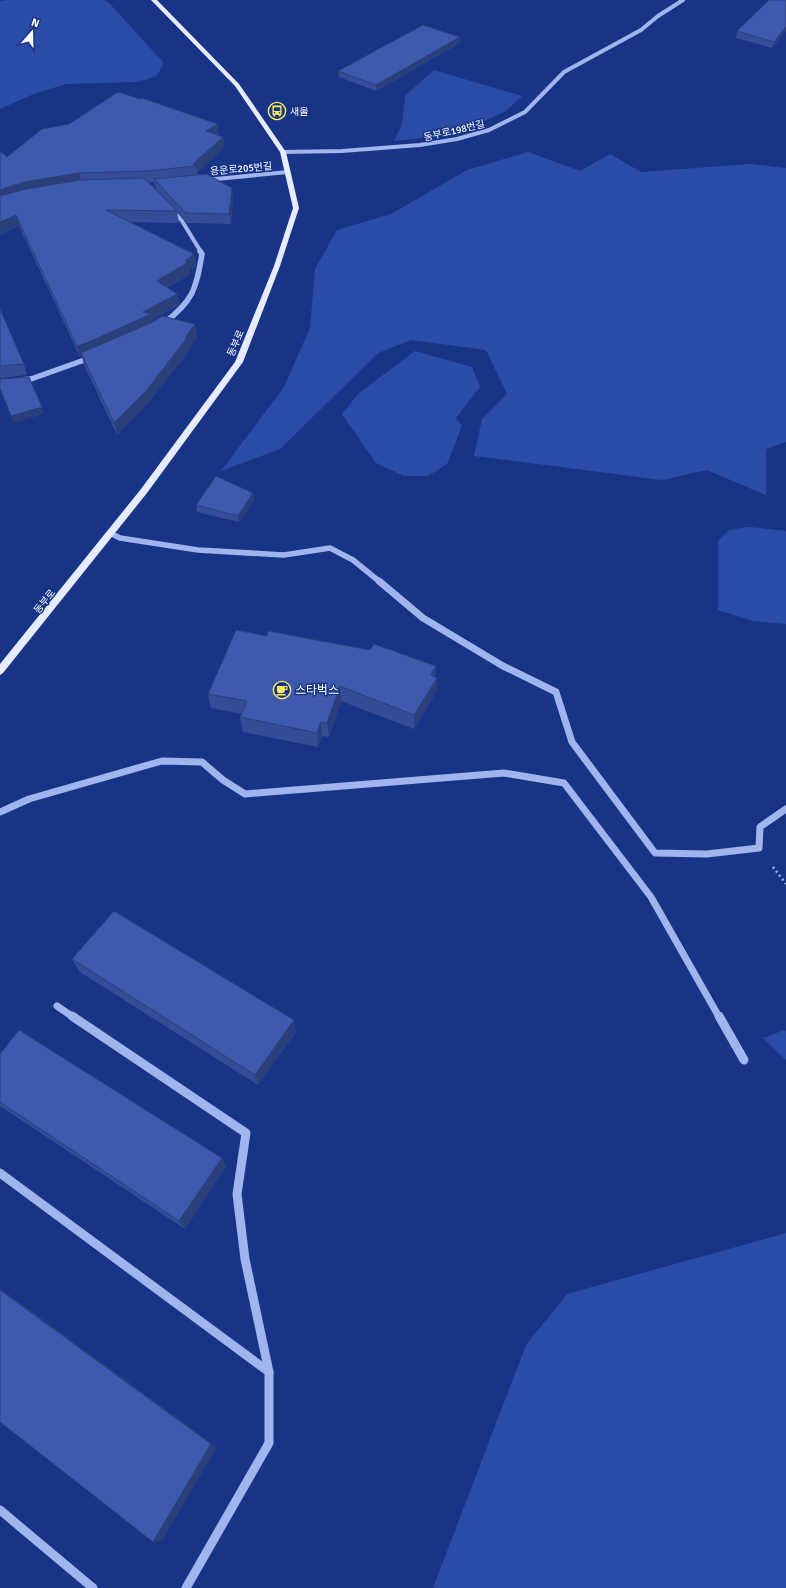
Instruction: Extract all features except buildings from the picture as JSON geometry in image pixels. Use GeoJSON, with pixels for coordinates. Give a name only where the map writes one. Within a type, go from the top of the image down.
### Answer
{"type":"FeatureCollection","features":[{"type":"Feature","properties":{"kind":"main road","name":"동부로"},"geometry":{"type":"LineString","coordinates":[[0,671],[144,491],[239,362],[278,266],[296,208],[283,152],[237,85],[154,0]]}},
{"type":"Feature","properties":{"kind":"street","name":"동부로198번길"},"geometry":{"type":"LineString","coordinates":[[283,152],[342,151],[420,145],[457,139],[489,130],[525,112],[564,72],[641,30],[658,16],[683,0]]}},
{"type":"Feature","properties":{"kind":"street","name":"용운로205번길"},"geometry":{"type":"LineString","coordinates":[[202,180],[288,172]]}},
{"type":"Feature","properties":{"kind":"street"},"geometry":{"type":"LineString","coordinates":[[156,329],[184,307],[196,288],[202,254],[182,221],[166,204]]}},
{"type":"Feature","properties":{"kind":"street"},"geometry":{"type":"LineString","coordinates":[[16,380],[31,379],[94,357]]}},
{"type":"Feature","properties":{"kind":"street"},"geometry":{"type":"LineString","coordinates":[[110,533],[120,538],[198,550],[284,555],[330,548],[353,560],[423,618],[503,666],[556,692],[561,712],[572,742],[655,853],[707,854],[759,848],[760,827],[786,809]]}},
{"type":"Feature","properties":{"kind":"street"},"geometry":{"type":"LineString","coordinates":[[0,812],[29,799],[162,761],[202,762],[223,780],[245,794],[504,773],[564,783],[651,896],[744,1060]]}},
{"type":"Feature","properties":{"kind":"street"},"geometry":{"type":"LineString","coordinates":[[57,1006],[246,1133],[237,1194],[245,1259],[269,1372],[269,1443],[186,1588]]}},
{"type":"Feature","properties":{"kind":"street"},"geometry":{"type":"LineString","coordinates":[[0,1173],[269,1372]]}},
{"type":"Feature","properties":{"kind":"street"},"geometry":{"type":"LineString","coordinates":[[0,1510],[92,1588]]}},
{"type":"Feature","properties":{"kind":"shaded area"},"geometry":{"type":"Polygon","coordinates":[[[104,0],[109,3],[164,63],[157,76],[138,82],[66,84],[34,94],[0,109],[0,1],[104,0]]]}},
{"type":"Feature","properties":{"kind":"shaded area"},"geometry":{"type":"Polygon","coordinates":[[[434,70],[522,96],[506,111],[480,123],[431,137],[394,141],[402,124],[405,96],[434,70]]]}},
{"type":"Feature","properties":{"kind":"shaded area"},"geometry":{"type":"Polygon","coordinates":[[[528,152],[580,171],[610,154],[641,172],[750,164],[786,168],[786,442],[766,449],[766,495],[707,470],[662,480],[474,456],[482,419],[507,394],[486,350],[411,340],[378,353],[280,449],[221,471],[284,387],[310,328],[315,269],[337,230],[391,214],[467,170],[528,152]]]}},
{"type":"Feature","properties":{"kind":"shaded area"},"geometry":{"type":"Polygon","coordinates":[[[415,351],[472,367],[480,387],[456,418],[462,426],[447,464],[428,476],[404,476],[376,463],[342,414],[359,393],[415,351]]]}},
{"type":"Feature","properties":{"kind":"shaded area"},"geometry":{"type":"Polygon","coordinates":[[[749,527],[786,531],[786,624],[753,621],[718,610],[718,541],[729,530],[749,527]]]}},
{"type":"Feature","properties":{"kind":"shaded area"},"geometry":{"type":"Polygon","coordinates":[[[784,1030],[786,1031],[786,1060],[763,1038],[784,1030]]]}},
{"type":"Feature","properties":{"kind":"shaded area"},"geometry":{"type":"Polygon","coordinates":[[[786,1233],[786,1588],[433,1588],[526,1345],[567,1294],[786,1233]]]}},
{"type":"Feature","properties":{"kind":"place","name":"새울"},"geometry":{"type":"Point","coordinates":[277,111]}},
{"type":"Feature","properties":{"kind":"place","name":"스타벅스"},"geometry":{"type":"Point","coordinates":[282,690]}}]}
